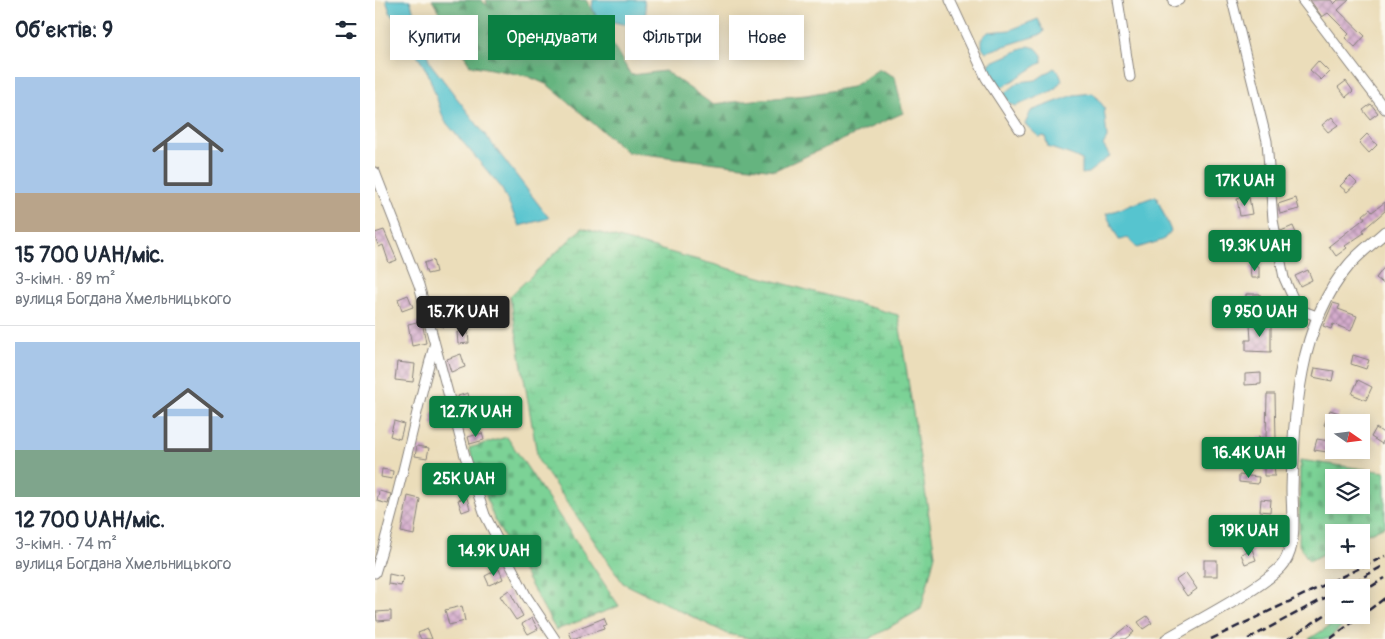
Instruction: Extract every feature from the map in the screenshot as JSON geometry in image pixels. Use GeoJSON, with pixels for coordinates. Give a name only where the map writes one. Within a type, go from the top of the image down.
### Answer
{"type":"FeatureCollection","features":[{"type":"Feature","properties":{"kind":"street"},"geometry":{"type":"LineString","coordinates":[[950,0],[986,78],[1020,130]]}},
{"type":"Feature","properties":{"kind":"street"},"geometry":{"type":"LineString","coordinates":[[1118,0],[1129,77]]}},
{"type":"Feature","properties":{"kind":"street"},"geometry":{"type":"LineString","coordinates":[[1234,0],[1267,141],[1273,220],[1284,278],[1297,309],[1319,317]]}},
{"type":"Feature","properties":{"kind":"street"},"geometry":{"type":"LineString","coordinates":[[1302,0],[1385,108]]}},
{"type":"Feature","properties":{"kind":"street"},"geometry":{"type":"LineString","coordinates":[[375,172],[419,285],[465,456],[485,515],[527,597],[555,639]]}},
{"type":"Feature","properties":{"kind":"street"},"geometry":{"type":"LineString","coordinates":[[1167,639],[1262,582],[1283,566],[1288,557],[1291,540],[1293,458],[1299,387],[1319,317],[1349,265],[1385,232]]}},
{"type":"Feature","properties":{"kind":"street"},"geometry":{"type":"LineString","coordinates":[[375,573],[386,540],[414,416],[435,344]]}},
{"type":"Feature","properties":{"kind":"green space"},"geometry":{"type":"Polygon","coordinates":[[[432,0],[481,0],[488,6],[486,0],[586,0],[595,15],[488,15],[488,60],[615,60],[615,48],[631,75],[665,71],[712,104],[806,95],[852,87],[879,69],[895,77],[903,113],[775,170],[627,152],[548,85],[527,76],[470,65],[467,60],[478,60],[478,15],[441,15],[432,0]]]}},
{"type":"Feature","properties":{"kind":"green space"},"geometry":{"type":"Polygon","coordinates":[[[582,228],[898,315],[935,555],[921,609],[869,639],[753,639],[728,634],[623,583],[538,460],[510,296],[582,228]]]}},
{"type":"Feature","properties":{"kind":"green space"},"geometry":{"type":"Polygon","coordinates":[[[507,437],[619,606],[556,630],[494,519],[469,448],[507,437]]]}},
{"type":"Feature","properties":{"kind":"green space"},"geometry":{"type":"Polygon","coordinates":[[[1300,460],[1364,469],[1325,469],[1325,514],[1370,514],[1370,470],[1385,472],[1385,526],[1370,533],[1370,524],[1325,524],[1325,553],[1309,561],[1299,545],[1300,460]]]}},
{"type":"Feature","properties":{"kind":"green space"},"geometry":{"type":"Polygon","coordinates":[[[1333,624],[1344,624],[1328,639],[1309,639],[1333,624]]]}},
{"type":"Feature","properties":{"kind":"water"},"geometry":{"type":"Polygon","coordinates":[[[386,0],[410,0],[415,15],[392,15],[386,0]]]}},
{"type":"Feature","properties":{"kind":"water"},"geometry":{"type":"Polygon","coordinates":[[[593,0],[644,0],[646,12],[644,15],[625,15],[625,24],[622,24],[615,22],[615,15],[596,15],[592,7],[593,0]]]}},
{"type":"Feature","properties":{"kind":"water"},"geometry":{"type":"Polygon","coordinates":[[[1038,19],[1044,31],[1042,34],[986,52],[982,47],[982,38],[988,32],[1010,30],[1038,19]]]}},
{"type":"Feature","properties":{"kind":"water"},"geometry":{"type":"Polygon","coordinates":[[[1029,46],[1036,48],[1042,55],[1042,62],[1003,87],[998,84],[989,67],[990,63],[1029,46]]]}},
{"type":"Feature","properties":{"kind":"water"},"geometry":{"type":"Polygon","coordinates":[[[420,60],[429,60],[549,218],[519,226],[501,187],[444,120],[428,73],[420,60]]]}},
{"type":"Feature","properties":{"kind":"water"},"geometry":{"type":"Polygon","coordinates":[[[1054,68],[1059,72],[1062,80],[1054,90],[1016,106],[1010,104],[1004,94],[1019,82],[1036,80],[1054,68]]]}},
{"type":"Feature","properties":{"kind":"water"},"geometry":{"type":"Polygon","coordinates":[[[1093,93],[1104,107],[1107,138],[1103,145],[1110,156],[1088,173],[1082,174],[1082,160],[1048,147],[1045,136],[1039,137],[1025,124],[1031,111],[1074,95],[1093,93]]]}},
{"type":"Feature","properties":{"kind":"water"},"geometry":{"type":"Polygon","coordinates":[[[1156,196],[1171,231],[1163,240],[1137,248],[1128,238],[1119,240],[1106,214],[1156,196]]]}},
{"type":"Feature","properties":{"kind":"building"},"geometry":{"type":"Polygon","coordinates":[[[1310,0],[1331,0],[1334,4],[1338,0],[1349,0],[1338,10],[1365,36],[1355,47],[1345,38],[1349,34],[1328,13],[1322,17],[1310,0]]]}},
{"type":"Feature","properties":{"kind":"building"},"geometry":{"type":"Polygon","coordinates":[[[1318,61],[1329,72],[1321,80],[1310,70],[1318,61]]]}},
{"type":"Feature","properties":{"kind":"building"},"geometry":{"type":"Polygon","coordinates":[[[1346,81],[1353,91],[1346,97],[1338,87],[1346,81]]]}},
{"type":"Feature","properties":{"kind":"building"},"geometry":{"type":"Polygon","coordinates":[[[1371,104],[1378,113],[1370,119],[1363,110],[1371,104]]]}},
{"type":"Feature","properties":{"kind":"building"},"geometry":{"type":"Polygon","coordinates":[[[1332,117],[1338,125],[1328,132],[1322,125],[1332,117]]]}},
{"type":"Feature","properties":{"kind":"building"},"geometry":{"type":"Polygon","coordinates":[[[1367,134],[1377,145],[1369,153],[1359,142],[1367,134]]]}},
{"type":"Feature","properties":{"kind":"building"},"geometry":{"type":"Polygon","coordinates":[[[1350,176],[1357,183],[1347,192],[1340,186],[1350,176]]]}},
{"type":"Feature","properties":{"kind":"building"},"geometry":{"type":"Polygon","coordinates":[[[1249,197],[1252,214],[1240,216],[1237,199],[1249,197]]]}},
{"type":"Feature","properties":{"kind":"building"},"geometry":{"type":"Polygon","coordinates":[[[1296,198],[1299,209],[1280,214],[1278,204],[1296,198]]]}},
{"type":"Feature","properties":{"kind":"building"},"geometry":{"type":"Polygon","coordinates":[[[1385,202],[1385,211],[1363,230],[1364,233],[1345,246],[1347,248],[1336,256],[1329,246],[1365,218],[1363,215],[1370,209],[1372,212],[1385,202]]]}},
{"type":"Feature","properties":{"kind":"building"},"geometry":{"type":"Polygon","coordinates":[[[1293,226],[1298,238],[1285,243],[1281,231],[1293,226]]]}},
{"type":"Feature","properties":{"kind":"building"},"geometry":{"type":"Polygon","coordinates":[[[384,230],[397,260],[389,263],[383,245],[379,247],[375,237],[375,233],[384,230]]]}},
{"type":"Feature","properties":{"kind":"building"},"geometry":{"type":"Polygon","coordinates":[[[1228,233],[1241,234],[1241,242],[1228,242],[1228,233]]]}},
{"type":"Feature","properties":{"kind":"building"},"geometry":{"type":"Polygon","coordinates":[[[1244,247],[1252,248],[1251,259],[1243,258],[1244,247]]]}},
{"type":"Feature","properties":{"kind":"building"},"geometry":{"type":"Polygon","coordinates":[[[433,260],[436,272],[427,274],[424,263],[433,260]]]}},
{"type":"Feature","properties":{"kind":"building"},"geometry":{"type":"Polygon","coordinates":[[[1259,266],[1259,278],[1251,278],[1250,267],[1259,266]]]}},
{"type":"Feature","properties":{"kind":"building"},"geometry":{"type":"Polygon","coordinates":[[[1385,266],[1385,285],[1376,278],[1385,266]]]}},
{"type":"Feature","properties":{"kind":"building"},"geometry":{"type":"Polygon","coordinates":[[[1308,270],[1312,280],[1300,286],[1295,276],[1308,270]]]}},
{"type":"Feature","properties":{"kind":"building"},"geometry":{"type":"Polygon","coordinates":[[[1246,294],[1260,294],[1261,307],[1246,308],[1246,294]]]}},
{"type":"Feature","properties":{"kind":"building"},"geometry":{"type":"Polygon","coordinates":[[[408,295],[413,307],[402,311],[398,299],[408,295]]]}},
{"type":"Feature","properties":{"kind":"building"},"geometry":{"type":"Polygon","coordinates":[[[1333,303],[1340,305],[1338,309],[1357,316],[1351,331],[1333,324],[1331,329],[1323,326],[1333,303]]]}},
{"type":"Feature","properties":{"kind":"building"},"geometry":{"type":"Polygon","coordinates":[[[447,305],[451,325],[442,327],[438,307],[447,305]]]}},
{"type":"Feature","properties":{"kind":"building"},"geometry":{"type":"Polygon","coordinates":[[[422,321],[426,343],[412,346],[408,324],[422,321]]]}},
{"type":"Feature","properties":{"kind":"building"},"geometry":{"type":"Polygon","coordinates":[[[1271,323],[1271,352],[1246,351],[1246,340],[1251,340],[1250,325],[1271,323]]]}},
{"type":"Feature","properties":{"kind":"building"},"geometry":{"type":"Polygon","coordinates":[[[468,331],[469,343],[458,344],[457,332],[468,331]]]}},
{"type":"Feature","properties":{"kind":"building"},"geometry":{"type":"Polygon","coordinates":[[[461,354],[465,367],[451,372],[447,359],[461,354]]]}},
{"type":"Feature","properties":{"kind":"building"},"geometry":{"type":"Polygon","coordinates":[[[1353,355],[1369,360],[1366,369],[1351,364],[1353,355]]]}},
{"type":"Feature","properties":{"kind":"building"},"geometry":{"type":"Polygon","coordinates":[[[397,362],[415,364],[413,382],[395,380],[397,362]]]}},
{"type":"Feature","properties":{"kind":"building"},"geometry":{"type":"Polygon","coordinates":[[[1315,368],[1334,371],[1332,381],[1313,377],[1315,368]]]}},
{"type":"Feature","properties":{"kind":"building"},"geometry":{"type":"Polygon","coordinates":[[[1261,373],[1261,384],[1245,385],[1245,374],[1261,373]]]}},
{"type":"Feature","properties":{"kind":"building"},"geometry":{"type":"Polygon","coordinates":[[[1358,380],[1372,387],[1366,400],[1352,394],[1358,380]]]}},
{"type":"Feature","properties":{"kind":"building"},"geometry":{"type":"Polygon","coordinates":[[[468,393],[471,406],[461,408],[458,396],[468,393]]]}},
{"type":"Feature","properties":{"kind":"building"},"geometry":{"type":"Polygon","coordinates":[[[1267,394],[1275,394],[1276,439],[1280,440],[1279,449],[1257,446],[1258,437],[1266,438],[1267,394]]]}},
{"type":"Feature","properties":{"kind":"building"},"geometry":{"type":"Polygon","coordinates":[[[1330,410],[1339,413],[1339,414],[1328,414],[1330,410]]]}},
{"type":"Feature","properties":{"kind":"building"},"geometry":{"type":"Polygon","coordinates":[[[444,413],[446,424],[432,426],[431,414],[444,413]]]}},
{"type":"Feature","properties":{"kind":"building"},"geometry":{"type":"Polygon","coordinates":[[[394,421],[404,424],[400,439],[390,436],[394,421]]]}},
{"type":"Feature","properties":{"kind":"building"},"geometry":{"type":"Polygon","coordinates":[[[1376,428],[1385,434],[1382,444],[1371,437],[1376,428]]]}},
{"type":"Feature","properties":{"kind":"building"},"geometry":{"type":"Polygon","coordinates":[[[482,433],[484,440],[470,444],[468,437],[482,433]]]}},
{"type":"Feature","properties":{"kind":"building"},"geometry":{"type":"Polygon","coordinates":[[[1317,439],[1325,440],[1325,452],[1314,450],[1317,439]]]}},
{"type":"Feature","properties":{"kind":"building"},"geometry":{"type":"Polygon","coordinates":[[[417,446],[429,448],[427,458],[415,456],[417,446]]]}},
{"type":"Feature","properties":{"kind":"building"},"geometry":{"type":"Polygon","coordinates":[[[1264,463],[1274,463],[1275,476],[1264,476],[1264,463]]]}},
{"type":"Feature","properties":{"kind":"building"},"geometry":{"type":"Polygon","coordinates":[[[460,467],[464,478],[456,482],[451,471],[460,467]]]}},
{"type":"Feature","properties":{"kind":"building"},"geometry":{"type":"Polygon","coordinates":[[[382,469],[393,471],[392,479],[381,477],[382,469]]]}},
{"type":"Feature","properties":{"kind":"building"},"geometry":{"type":"Polygon","coordinates":[[[1239,475],[1259,477],[1258,484],[1239,482],[1239,475]]]}},
{"type":"Feature","properties":{"kind":"building"},"geometry":{"type":"Polygon","coordinates":[[[379,491],[391,494],[388,504],[377,501],[379,491]]]}},
{"type":"Feature","properties":{"kind":"building"},"geometry":{"type":"Polygon","coordinates":[[[408,496],[420,499],[414,535],[401,532],[408,496]]]}},
{"type":"Feature","properties":{"kind":"building"},"geometry":{"type":"Polygon","coordinates":[[[467,498],[470,509],[462,512],[458,500],[467,498]]]}},
{"type":"Feature","properties":{"kind":"building"},"geometry":{"type":"Polygon","coordinates":[[[1261,499],[1271,500],[1270,512],[1260,511],[1261,499]]]}},
{"type":"Feature","properties":{"kind":"building"},"geometry":{"type":"Polygon","coordinates":[[[491,544],[496,554],[488,558],[483,547],[491,544]]]}},
{"type":"Feature","properties":{"kind":"building"},"geometry":{"type":"Polygon","coordinates":[[[1252,549],[1256,560],[1245,564],[1241,554],[1252,549]]]}},
{"type":"Feature","properties":{"kind":"building"},"geometry":{"type":"Polygon","coordinates":[[[1204,560],[1217,560],[1217,576],[1204,576],[1204,560]]]}},
{"type":"Feature","properties":{"kind":"building"},"geometry":{"type":"Polygon","coordinates":[[[499,569],[503,579],[489,585],[485,576],[499,569]]]}},
{"type":"Feature","properties":{"kind":"building"},"geometry":{"type":"Polygon","coordinates":[[[1186,573],[1197,589],[1187,596],[1176,580],[1186,573]]]}},
{"type":"Feature","properties":{"kind":"building"},"geometry":{"type":"Polygon","coordinates":[[[389,574],[403,577],[401,586],[388,584],[389,574]]]}},
{"type":"Feature","properties":{"kind":"building"},"geometry":{"type":"Polygon","coordinates":[[[509,590],[523,616],[516,620],[500,596],[509,590]]]}},
{"type":"Feature","properties":{"kind":"building"},"geometry":{"type":"Polygon","coordinates":[[[462,606],[465,621],[449,625],[445,610],[462,606]]]}},
{"type":"Feature","properties":{"kind":"building"},"geometry":{"type":"Polygon","coordinates":[[[391,611],[391,620],[377,621],[376,612],[391,611]]]}},
{"type":"Feature","properties":{"kind":"building"},"geometry":{"type":"Polygon","coordinates":[[[1147,616],[1152,623],[1143,629],[1138,622],[1147,616]]]}},
{"type":"Feature","properties":{"kind":"building"},"geometry":{"type":"Polygon","coordinates":[[[532,618],[538,629],[528,634],[522,624],[532,618]]]}},
{"type":"Feature","properties":{"kind":"building"},"geometry":{"type":"Polygon","coordinates":[[[604,618],[607,625],[603,626],[604,629],[572,639],[569,632],[604,618]]]}},
{"type":"Feature","properties":{"kind":"building"},"geometry":{"type":"Polygon","coordinates":[[[1128,626],[1134,632],[1125,639],[1111,639],[1128,626]]]}},
{"type":"Feature","properties":{"kind":"building"},"geometry":{"type":"Polygon","coordinates":[[[428,629],[432,639],[421,639],[418,633],[428,629]]]}},
{"type":"Feature","properties":{"kind":"railway"},"geometry":{"type":"LineString","coordinates":[[1211,639],[1385,556]]}},
{"type":"Feature","properties":{"kind":"railway"},"geometry":{"type":"LineString","coordinates":[[1359,579],[1385,565]]}},
{"type":"Feature","properties":{"kind":"railway"},"geometry":{"type":"LineString","coordinates":[[1370,587],[1385,578]]}},
{"type":"Feature","properties":{"kind":"railway"},"geometry":{"type":"LineString","coordinates":[[1248,639],[1325,598]]}},
{"type":"Feature","properties":{"kind":"railway"},"geometry":{"type":"LineString","coordinates":[[1330,639],[1385,598]]}},
{"type":"Feature","properties":{"kind":"railway"},"geometry":{"type":"LineString","coordinates":[[1288,639],[1325,615]]}}]}
